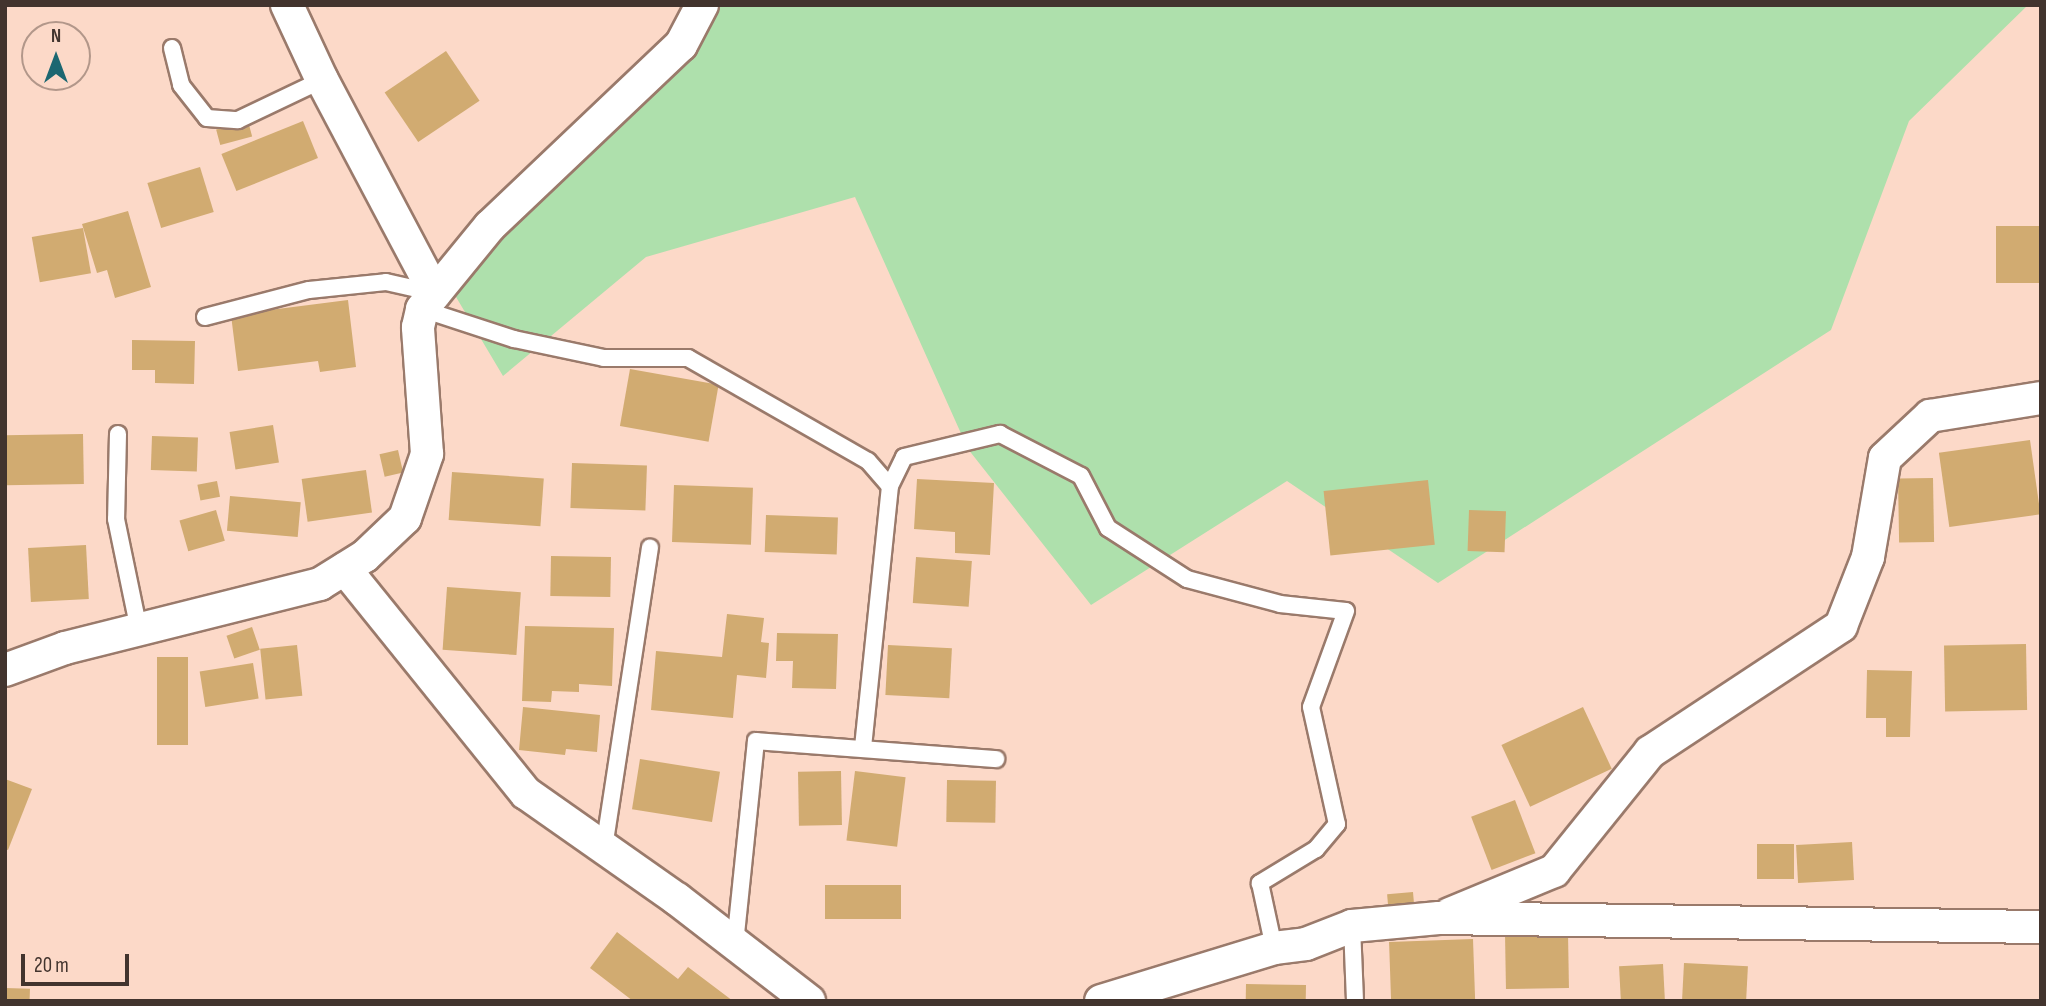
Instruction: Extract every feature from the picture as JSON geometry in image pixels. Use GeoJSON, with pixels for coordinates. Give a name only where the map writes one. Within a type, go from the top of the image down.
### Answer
{"type":"FeatureCollection","features":[{"type":"Feature","properties":{"kind":"street"},"geometry":{"type":"LineString","coordinates":[[287,5],[429,301]]}},
{"type":"Feature","properties":{"kind":"street"},"geometry":{"type":"LineString","coordinates":[[5,670],[139,629],[320,584],[345,569],[405,518],[426,454],[418,327],[429,301],[490,226],[681,45],[704,6]]}},
{"type":"Feature","properties":{"kind":"street"},"geometry":{"type":"LineString","coordinates":[[1439,918],[1554,871],[1650,752],[1842,626],[1868,557],[1885,458],[1930,416],[2041,398]]}},
{"type":"Feature","properties":{"kind":"street"},"geometry":{"type":"LineString","coordinates":[[345,569],[526,793],[735,944],[809,1001]]}},
{"type":"Feature","properties":{"kind":"street"},"geometry":{"type":"LineString","coordinates":[[1101,1001],[1273,948],[1306,944],[1352,926],[1439,918],[2041,927]]}},
{"type":"Feature","properties":{"kind":"lane"},"geometry":{"type":"LineString","coordinates":[[172,48],[181,85],[207,118],[238,120],[322,80]]}},
{"type":"Feature","properties":{"kind":"lane"},"geometry":{"type":"LineString","coordinates":[[205,317],[309,289],[386,282],[514,339],[604,358],[688,358],[868,461],[890,486]]}},
{"type":"Feature","properties":{"kind":"lane"},"geometry":{"type":"LineString","coordinates":[[118,434],[117,519],[139,629]]}},
{"type":"Feature","properties":{"kind":"lane"},"geometry":{"type":"LineString","coordinates":[[863,749],[890,486],[904,457],[1000,434],[1081,476],[1108,528],[1187,579],[1280,604],[1346,611],[1311,707],[1337,824],[1316,849],[1260,883],[1273,948]]}},
{"type":"Feature","properties":{"kind":"lane"},"geometry":{"type":"LineString","coordinates":[[604,848],[650,548]]}},
{"type":"Feature","properties":{"kind":"lane"},"geometry":{"type":"LineString","coordinates":[[735,944],[756,741],[996,759]]}},
{"type":"Feature","properties":{"kind":"lane"},"geometry":{"type":"LineString","coordinates":[[1352,926],[1355,1001]]}},
{"type":"Feature","properties":{"kind":"green space"},"geometry":{"type":"Polygon","coordinates":[[[705,5],[2028,5],[1909,121],[1831,330],[1438,583],[1287,481],[1091,605],[968,449],[855,197],[646,257],[503,376],[437,265],[623,80],[705,5]]]}},
{"type":"Feature","properties":{"kind":"building"},"geometry":{"type":"Polygon","coordinates":[[[446,51],[480,101],[418,142],[385,92],[446,51]]]}},
{"type":"Feature","properties":{"kind":"building"},"geometry":{"type":"Polygon","coordinates":[[[248,121],[252,136],[220,145],[216,130],[248,121]]]}},
{"type":"Feature","properties":{"kind":"building"},"geometry":{"type":"Polygon","coordinates":[[[303,121],[318,158],[236,191],[221,154],[303,121]]]}},
{"type":"Feature","properties":{"kind":"building"},"geometry":{"type":"Polygon","coordinates":[[[200,167],[214,212],[161,228],[147,183],[200,167]]]}},
{"type":"Feature","properties":{"kind":"building"},"geometry":{"type":"Polygon","coordinates":[[[128,211],[151,287],[115,298],[107,270],[97,273],[82,224],[128,211]]]}},
{"type":"Feature","properties":{"kind":"building"},"geometry":{"type":"Polygon","coordinates":[[[1996,226],[2041,226],[2041,283],[1996,283],[1996,226]]]}},
{"type":"Feature","properties":{"kind":"building"},"geometry":{"type":"Polygon","coordinates":[[[83,228],[91,273],[40,282],[32,237],[83,228]]]}},
{"type":"Feature","properties":{"kind":"building"},"geometry":{"type":"Polygon","coordinates":[[[348,300],[356,367],[320,372],[318,361],[238,371],[231,315],[348,300]]]}},
{"type":"Feature","properties":{"kind":"building"},"geometry":{"type":"Polygon","coordinates":[[[132,340],[195,341],[194,384],[155,383],[155,370],[132,370],[132,340]]]}},
{"type":"Feature","properties":{"kind":"building"},"geometry":{"type":"Polygon","coordinates":[[[630,369],[719,385],[709,442],[620,426],[630,369]]]}},
{"type":"Feature","properties":{"kind":"building"},"geometry":{"type":"Polygon","coordinates":[[[273,425],[279,463],[235,469],[230,432],[273,425]]]}},
{"type":"Feature","properties":{"kind":"building"},"geometry":{"type":"Polygon","coordinates":[[[83,434],[84,484],[6,485],[5,435],[83,434]]]}},
{"type":"Feature","properties":{"kind":"building"},"geometry":{"type":"Polygon","coordinates":[[[152,436],[198,438],[197,472],[151,470],[152,436]]]}},
{"type":"Feature","properties":{"kind":"building"},"geometry":{"type":"Polygon","coordinates":[[[2030,440],[2040,514],[1949,527],[1939,453],[2030,440]]]}},
{"type":"Feature","properties":{"kind":"building"},"geometry":{"type":"Polygon","coordinates":[[[398,450],[403,472],[385,477],[379,454],[398,450]]]}},
{"type":"Feature","properties":{"kind":"building"},"geometry":{"type":"Polygon","coordinates":[[[572,463],[647,466],[645,511],[570,508],[572,463]]]}},
{"type":"Feature","properties":{"kind":"building"},"geometry":{"type":"Polygon","coordinates":[[[366,470],[372,513],[308,522],[302,479],[366,470]]]}},
{"type":"Feature","properties":{"kind":"building"},"geometry":{"type":"Polygon","coordinates":[[[452,472],[544,478],[540,526],[449,520],[452,472]]]}},
{"type":"Feature","properties":{"kind":"building"},"geometry":{"type":"Polygon","coordinates":[[[1933,478],[1934,542],[1899,543],[1898,479],[1933,478]]]}},
{"type":"Feature","properties":{"kind":"building"},"geometry":{"type":"Polygon","coordinates":[[[917,479],[994,483],[990,555],[955,553],[955,532],[914,529],[917,479]]]}},
{"type":"Feature","properties":{"kind":"building"},"geometry":{"type":"Polygon","coordinates":[[[1428,480],[1435,545],[1330,556],[1324,491],[1428,480]]]}},
{"type":"Feature","properties":{"kind":"building"},"geometry":{"type":"Polygon","coordinates":[[[217,481],[220,497],[200,501],[197,485],[217,481]]]}},
{"type":"Feature","properties":{"kind":"building"},"geometry":{"type":"Polygon","coordinates":[[[674,485],[753,488],[751,545],[672,542],[674,485]]]}},
{"type":"Feature","properties":{"kind":"building"},"geometry":{"type":"Polygon","coordinates":[[[230,496],[301,502],[298,537],[227,531],[230,496]]]}},
{"type":"Feature","properties":{"kind":"building"},"geometry":{"type":"Polygon","coordinates":[[[216,510],[225,541],[188,551],[179,520],[216,510]]]}},
{"type":"Feature","properties":{"kind":"building"},"geometry":{"type":"Polygon","coordinates":[[[1469,510],[1506,511],[1505,552],[1468,551],[1469,510]]]}},
{"type":"Feature","properties":{"kind":"building"},"geometry":{"type":"Polygon","coordinates":[[[766,515],[838,518],[837,554],[765,552],[766,515]]]}},
{"type":"Feature","properties":{"kind":"building"},"geometry":{"type":"Polygon","coordinates":[[[86,545],[89,599],[31,602],[28,548],[86,545]]]}},
{"type":"Feature","properties":{"kind":"building"},"geometry":{"type":"Polygon","coordinates":[[[551,556],[611,557],[610,597],[550,596],[551,556]]]}},
{"type":"Feature","properties":{"kind":"building"},"geometry":{"type":"Polygon","coordinates":[[[916,557],[972,561],[969,607],[913,603],[916,557]]]}},
{"type":"Feature","properties":{"kind":"building"},"geometry":{"type":"Polygon","coordinates":[[[447,587],[521,592],[516,655],[443,650],[447,587]]]}},
{"type":"Feature","properties":{"kind":"building"},"geometry":{"type":"Polygon","coordinates":[[[727,614],[764,618],[761,642],[769,643],[766,678],[737,675],[733,718],[651,710],[656,651],[722,657],[727,614]]]}},
{"type":"Feature","properties":{"kind":"building"},"geometry":{"type":"Polygon","coordinates":[[[525,626],[614,628],[612,686],[579,684],[579,692],[552,691],[551,702],[522,701],[525,626]]]}},
{"type":"Feature","properties":{"kind":"building"},"geometry":{"type":"Polygon","coordinates":[[[252,627],[260,650],[234,658],[226,636],[252,627]]]}},
{"type":"Feature","properties":{"kind":"building"},"geometry":{"type":"Polygon","coordinates":[[[777,633],[838,634],[836,689],[792,688],[793,661],[776,661],[777,633]]]}},
{"type":"Feature","properties":{"kind":"building"},"geometry":{"type":"Polygon","coordinates":[[[2026,644],[2027,710],[1945,711],[1944,645],[2026,644]]]}},
{"type":"Feature","properties":{"kind":"building"},"geometry":{"type":"Polygon","coordinates":[[[297,645],[302,696],[266,700],[260,649],[297,645]]]}},
{"type":"Feature","properties":{"kind":"building"},"geometry":{"type":"Polygon","coordinates":[[[888,645],[952,648],[949,698],[885,695],[888,645]]]}},
{"type":"Feature","properties":{"kind":"building"},"geometry":{"type":"Polygon","coordinates":[[[157,657],[188,657],[188,745],[157,745],[157,657]]]}},
{"type":"Feature","properties":{"kind":"building"},"geometry":{"type":"Polygon","coordinates":[[[253,663],[259,699],[205,707],[200,671],[253,663]]]}},
{"type":"Feature","properties":{"kind":"building"},"geometry":{"type":"Polygon","coordinates":[[[1867,670],[1912,671],[1910,737],[1886,737],[1886,718],[1866,718],[1867,670]]]}},
{"type":"Feature","properties":{"kind":"building"},"geometry":{"type":"Polygon","coordinates":[[[523,707],[600,715],[597,752],[566,749],[565,755],[519,750],[523,707]]]}},
{"type":"Feature","properties":{"kind":"building"},"geometry":{"type":"Polygon","coordinates":[[[1583,707],[1612,769],[1530,807],[1501,745],[1583,707]]]}},
{"type":"Feature","properties":{"kind":"building"},"geometry":{"type":"Polygon","coordinates":[[[640,759],[720,772],[712,822],[632,809],[640,759]]]}},
{"type":"Feature","properties":{"kind":"building"},"geometry":{"type":"Polygon","coordinates":[[[841,771],[842,825],[799,826],[798,772],[841,771]]]}},
{"type":"Feature","properties":{"kind":"building"},"geometry":{"type":"Polygon","coordinates":[[[855,771],[906,777],[897,847],[846,840],[855,771]]]}},
{"type":"Feature","properties":{"kind":"building"},"geometry":{"type":"Polygon","coordinates":[[[5,779],[32,789],[8,850],[5,849],[5,779]]]}},
{"type":"Feature","properties":{"kind":"building"},"geometry":{"type":"Polygon","coordinates":[[[947,780],[996,781],[995,823],[946,822],[947,780]]]}},
{"type":"Feature","properties":{"kind":"building"},"geometry":{"type":"Polygon","coordinates":[[[1515,800],[1535,853],[1492,870],[1471,817],[1515,800]]]}},
{"type":"Feature","properties":{"kind":"building"},"geometry":{"type":"Polygon","coordinates":[[[1852,842],[1854,880],[1798,883],[1796,845],[1852,842]]]}},
{"type":"Feature","properties":{"kind":"building"},"geometry":{"type":"Polygon","coordinates":[[[1757,844],[1794,844],[1794,879],[1757,879],[1757,844]]]}},
{"type":"Feature","properties":{"kind":"building"},"geometry":{"type":"Polygon","coordinates":[[[825,885],[901,885],[901,919],[825,919],[825,885]]]}},
{"type":"Feature","properties":{"kind":"building"},"geometry":{"type":"Polygon","coordinates":[[[1413,892],[1414,904],[1388,906],[1387,894],[1413,892]]]}},
{"type":"Feature","properties":{"kind":"building"},"geometry":{"type":"Polygon","coordinates":[[[617,932],[678,979],[688,967],[733,1001],[633,1001],[590,968],[617,932]]]}},
{"type":"Feature","properties":{"kind":"building"},"geometry":{"type":"Polygon","coordinates":[[[1568,933],[1569,988],[1506,989],[1505,934],[1568,933]]]}},
{"type":"Feature","properties":{"kind":"building"},"geometry":{"type":"Polygon","coordinates":[[[1473,939],[1475,999],[1391,1001],[1389,942],[1473,939]]]}},
{"type":"Feature","properties":{"kind":"building"},"geometry":{"type":"Polygon","coordinates":[[[1684,963],[1748,966],[1746,1001],[1682,1001],[1684,963]]]}},
{"type":"Feature","properties":{"kind":"building"},"geometry":{"type":"Polygon","coordinates":[[[1663,964],[1665,1001],[1621,1001],[1619,966],[1663,964]]]}},
{"type":"Feature","properties":{"kind":"building"},"geometry":{"type":"Polygon","coordinates":[[[1246,984],[1306,985],[1306,1001],[1246,1001],[1246,984]]]}},
{"type":"Feature","properties":{"kind":"building"},"geometry":{"type":"Polygon","coordinates":[[[5,988],[30,989],[30,1001],[5,1001],[5,988]]]}}]}
